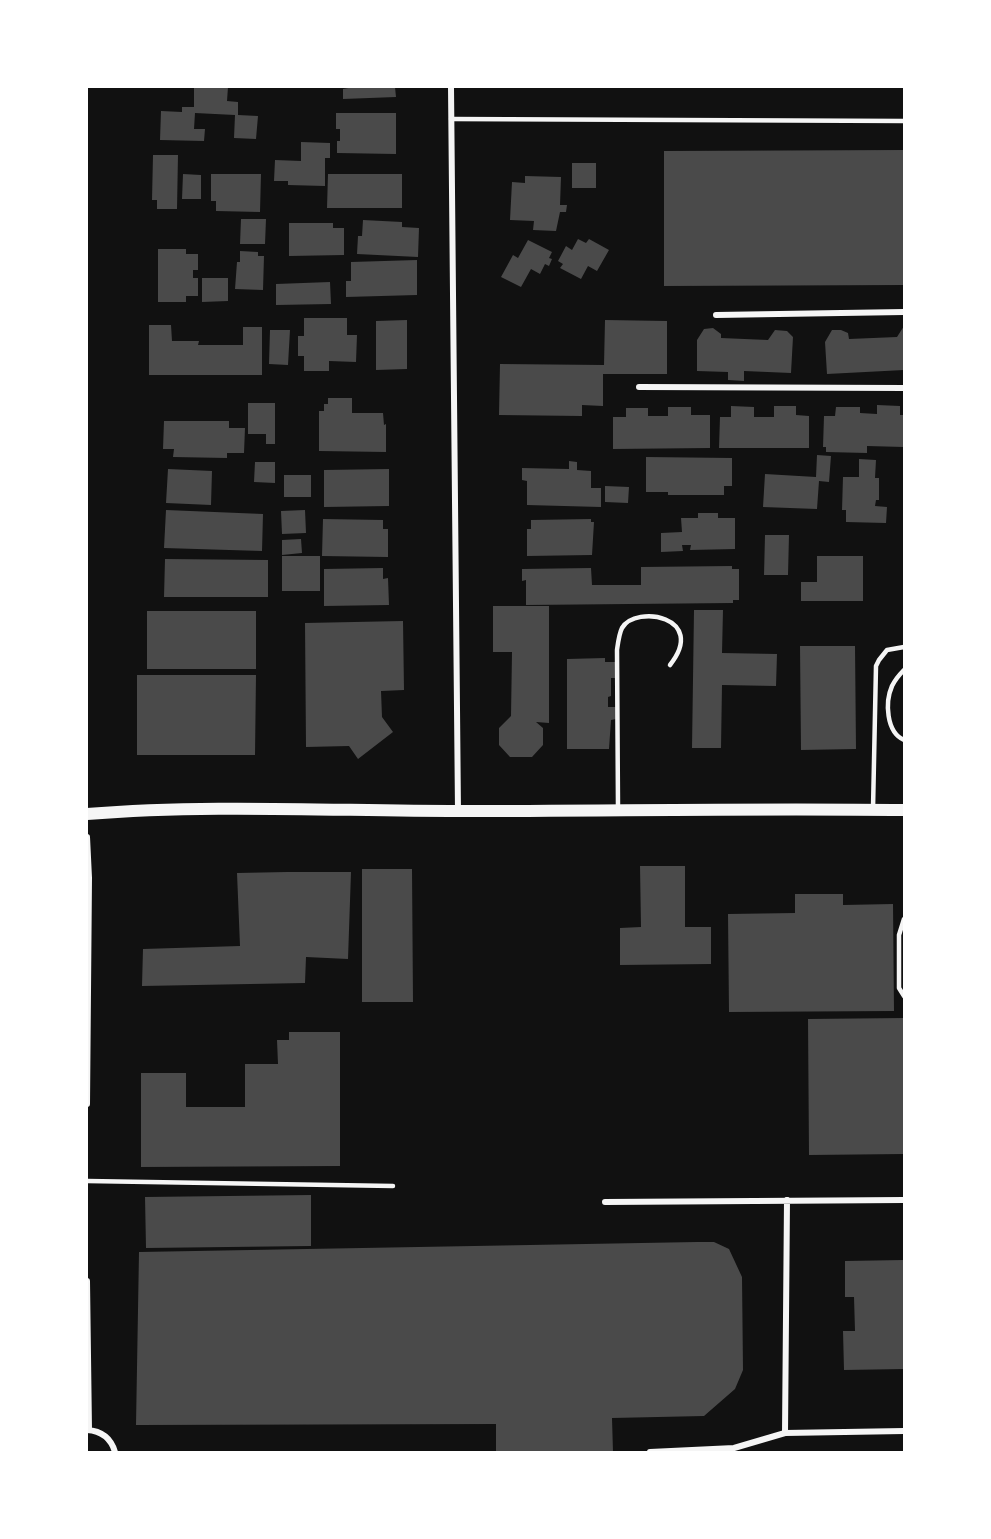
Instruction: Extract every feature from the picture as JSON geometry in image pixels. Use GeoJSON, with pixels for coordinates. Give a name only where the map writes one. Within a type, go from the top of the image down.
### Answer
{"type":"FeatureCollection","features":[{"type":"Feature","properties":{"kind":"main road"},"geometry":{"type":"LineString","coordinates":[[87,814],[135,810],[254,808],[458,811],[904,810]]}},
{"type":"Feature","properties":{"kind":"street"},"geometry":{"type":"LineString","coordinates":[[451,87],[458,811]]}},
{"type":"Feature","properties":{"kind":"street"},"geometry":{"type":"LineString","coordinates":[[716,315],[904,312]]}},
{"type":"Feature","properties":{"kind":"street"},"geometry":{"type":"LineString","coordinates":[[639,387],[904,388]]}},
{"type":"Feature","properties":{"kind":"street"},"geometry":{"type":"LineString","coordinates":[[87,837],[89,878],[87,1104]]}},
{"type":"Feature","properties":{"kind":"street"},"geometry":{"type":"LineString","coordinates":[[785,1433],[787,1200]]}},
{"type":"Feature","properties":{"kind":"street"},"geometry":{"type":"LineString","coordinates":[[605,1202],[904,1200]]}},
{"type":"Feature","properties":{"kind":"street"},"geometry":{"type":"LineString","coordinates":[[87,1281],[88,1430],[108,1438],[115,1452]]}},
{"type":"Feature","properties":{"kind":"street"},"geometry":{"type":"LineString","coordinates":[[650,1452],[734,1448],[785,1433],[904,1431]]}},
{"type":"Feature","properties":{"kind":"lane"},"geometry":{"type":"LineString","coordinates":[[451,119],[904,121]]}},
{"type":"Feature","properties":{"kind":"lane"},"geometry":{"type":"LineString","coordinates":[[618,809],[617,650],[622,628],[627,622],[634,617],[656,617],[676,627],[681,636],[681,647],[670,665]]}},
{"type":"Feature","properties":{"kind":"lane"},"geometry":{"type":"LineString","coordinates":[[873,809],[876,666],[887,650],[904,647]]}},
{"type":"Feature","properties":{"kind":"lane"},"geometry":{"type":"LineString","coordinates":[[903,672],[890,693],[889,719],[895,734],[904,740]]}},
{"type":"Feature","properties":{"kind":"lane"},"geometry":{"type":"LineString","coordinates":[[904,919],[899,935],[899,988],[904,996]]}},
{"type":"Feature","properties":{"kind":"lane"},"geometry":{"type":"LineString","coordinates":[[87,1181],[393,1186]]}},
{"type":"Feature","properties":{"kind":"building"},"geometry":{"type":"Polygon","coordinates":[[[194,87],[228,87],[227,101],[238,102],[238,115],[258,116],[256,139],[234,138],[235,115],[195,113],[194,129],[205,129],[204,141],[160,140],[161,111],[182,112],[182,107],[194,107],[194,87]]]}},
{"type":"Feature","properties":{"kind":"building"},"geometry":{"type":"Polygon","coordinates":[[[395,87],[396,97],[343,99],[343,89],[395,87]]]}},
{"type":"Feature","properties":{"kind":"building"},"geometry":{"type":"Polygon","coordinates":[[[336,113],[396,113],[396,154],[337,153],[340,129],[336,129],[336,113]]]}},
{"type":"Feature","properties":{"kind":"building"},"geometry":{"type":"Polygon","coordinates":[[[301,142],[330,143],[330,158],[325,158],[325,186],[288,185],[288,181],[274,181],[275,160],[301,161],[301,142]]]}},
{"type":"Feature","properties":{"kind":"building"},"geometry":{"type":"Polygon","coordinates":[[[904,150],[904,285],[664,286],[664,151],[904,150]]]}},
{"type":"Feature","properties":{"kind":"building"},"geometry":{"type":"Polygon","coordinates":[[[153,155],[178,155],[177,209],[157,209],[157,200],[152,200],[153,155]]]}},
{"type":"Feature","properties":{"kind":"building"},"geometry":{"type":"Polygon","coordinates":[[[572,163],[596,163],[596,188],[572,188],[572,163]]]}},
{"type":"Feature","properties":{"kind":"building"},"geometry":{"type":"Polygon","coordinates":[[[183,174],[201,175],[201,199],[182,199],[183,174]]]}},
{"type":"Feature","properties":{"kind":"building"},"geometry":{"type":"Polygon","coordinates":[[[211,174],[261,174],[260,212],[216,211],[216,201],[211,201],[211,174]]]}},
{"type":"Feature","properties":{"kind":"building"},"geometry":{"type":"Polygon","coordinates":[[[328,174],[402,174],[402,208],[327,208],[328,174]]]}},
{"type":"Feature","properties":{"kind":"building"},"geometry":{"type":"Polygon","coordinates":[[[525,176],[561,177],[560,205],[567,205],[566,212],[560,212],[556,231],[533,230],[534,221],[510,220],[512,182],[525,183],[525,176]]]}},
{"type":"Feature","properties":{"kind":"building"},"geometry":{"type":"Polygon","coordinates":[[[241,219],[266,219],[265,244],[240,244],[241,219]]]}},
{"type":"Feature","properties":{"kind":"building"},"geometry":{"type":"Polygon","coordinates":[[[363,220],[402,222],[402,227],[419,228],[418,257],[357,254],[358,236],[362,236],[363,220]]]}},
{"type":"Feature","properties":{"kind":"building"},"geometry":{"type":"Polygon","coordinates":[[[289,223],[333,223],[333,228],[344,228],[344,255],[289,256],[289,223]]]}},
{"type":"Feature","properties":{"kind":"building"},"geometry":{"type":"Polygon","coordinates":[[[578,239],[586,243],[589,239],[609,250],[597,271],[588,266],[581,279],[560,268],[563,264],[558,261],[566,246],[572,250],[578,239]]]}},
{"type":"Feature","properties":{"kind":"building"},"geometry":{"type":"Polygon","coordinates":[[[528,240],[552,252],[549,258],[552,259],[549,266],[545,264],[540,274],[531,269],[521,287],[501,277],[513,255],[518,258],[528,240]]]}},
{"type":"Feature","properties":{"kind":"building"},"geometry":{"type":"Polygon","coordinates":[[[158,249],[186,249],[186,254],[198,254],[198,270],[193,270],[193,278],[198,278],[198,296],[186,296],[186,302],[158,302],[158,249]]]}},
{"type":"Feature","properties":{"kind":"building"},"geometry":{"type":"Polygon","coordinates":[[[240,251],[258,252],[258,256],[264,256],[263,290],[235,289],[240,251]]]}},
{"type":"Feature","properties":{"kind":"building"},"geometry":{"type":"Polygon","coordinates":[[[417,260],[417,295],[346,297],[346,281],[351,281],[351,262],[417,260]]]}},
{"type":"Feature","properties":{"kind":"building"},"geometry":{"type":"Polygon","coordinates":[[[202,278],[228,278],[228,301],[202,302],[202,278]]]}},
{"type":"Feature","properties":{"kind":"building"},"geometry":{"type":"Polygon","coordinates":[[[330,282],[331,304],[276,305],[276,284],[330,282]]]}},
{"type":"Feature","properties":{"kind":"building"},"geometry":{"type":"Polygon","coordinates":[[[304,318],[347,318],[347,335],[357,335],[356,362],[329,361],[329,371],[304,371],[304,356],[298,356],[298,336],[304,336],[304,318]]]}},
{"type":"Feature","properties":{"kind":"building"},"geometry":{"type":"Polygon","coordinates":[[[407,320],[407,369],[376,370],[376,321],[407,320]]]}},
{"type":"Feature","properties":{"kind":"building"},"geometry":{"type":"Polygon","coordinates":[[[605,320],[667,321],[667,374],[603,374],[603,406],[582,405],[582,416],[499,415],[500,364],[604,365],[605,320]]]}},
{"type":"Feature","properties":{"kind":"building"},"geometry":{"type":"Polygon","coordinates":[[[149,325],[171,325],[172,341],[199,341],[198,345],[243,345],[243,327],[262,327],[262,375],[149,375],[149,325]]]}},
{"type":"Feature","properties":{"kind":"building"},"geometry":{"type":"Polygon","coordinates":[[[904,326],[904,370],[827,374],[825,342],[832,330],[848,333],[849,339],[897,337],[904,326]]]}},
{"type":"Feature","properties":{"kind":"building"},"geometry":{"type":"Polygon","coordinates":[[[713,328],[721,334],[721,338],[768,340],[775,330],[787,331],[793,337],[791,373],[744,371],[744,381],[728,380],[728,372],[697,371],[697,340],[704,329],[713,328]]]}},
{"type":"Feature","properties":{"kind":"building"},"geometry":{"type":"Polygon","coordinates":[[[270,330],[290,330],[288,365],[269,364],[270,330]]]}},
{"type":"Feature","properties":{"kind":"building"},"geometry":{"type":"Polygon","coordinates":[[[328,398],[352,398],[352,413],[383,413],[384,425],[386,424],[386,452],[319,451],[319,411],[324,411],[324,404],[328,404],[328,398]]]}},
{"type":"Feature","properties":{"kind":"building"},"geometry":{"type":"Polygon","coordinates":[[[248,403],[275,403],[275,444],[266,444],[266,434],[248,434],[248,403]]]}},
{"type":"Feature","properties":{"kind":"building"},"geometry":{"type":"Polygon","coordinates":[[[877,405],[900,406],[900,415],[904,415],[904,447],[867,446],[867,453],[826,452],[826,447],[823,447],[824,416],[835,416],[836,407],[860,407],[860,413],[877,414],[877,405]]]}},
{"type":"Feature","properties":{"kind":"building"},"geometry":{"type":"Polygon","coordinates":[[[731,406],[754,407],[754,417],[774,417],[774,406],[796,406],[796,415],[809,416],[809,448],[719,448],[720,417],[731,417],[731,406]]]}},
{"type":"Feature","properties":{"kind":"building"},"geometry":{"type":"Polygon","coordinates":[[[668,407],[691,407],[691,415],[710,415],[710,448],[613,449],[613,417],[626,417],[626,408],[648,408],[648,416],[668,416],[668,407]]]}},
{"type":"Feature","properties":{"kind":"building"},"geometry":{"type":"Polygon","coordinates":[[[164,421],[229,421],[229,428],[245,428],[244,453],[227,453],[227,458],[173,457],[174,449],[163,449],[164,421]]]}},
{"type":"Feature","properties":{"kind":"building"},"geometry":{"type":"Polygon","coordinates":[[[817,455],[831,456],[829,482],[819,481],[817,509],[763,507],[765,474],[816,477],[817,455]]]}},
{"type":"Feature","properties":{"kind":"building"},"geometry":{"type":"Polygon","coordinates":[[[646,457],[732,458],[732,486],[724,486],[724,495],[668,495],[668,492],[646,492],[646,457]]]}},
{"type":"Feature","properties":{"kind":"building"},"geometry":{"type":"Polygon","coordinates":[[[859,459],[876,460],[875,478],[879,478],[879,500],[876,500],[875,506],[887,507],[886,523],[846,522],[846,510],[842,510],[843,477],[859,477],[859,459]]]}},
{"type":"Feature","properties":{"kind":"building"},"geometry":{"type":"Polygon","coordinates":[[[569,461],[577,462],[577,470],[591,471],[591,488],[601,488],[601,507],[527,505],[527,481],[522,480],[522,468],[569,469],[569,461]]]}},
{"type":"Feature","properties":{"kind":"building"},"geometry":{"type":"Polygon","coordinates":[[[255,462],[275,462],[275,483],[254,482],[255,462]]]}},
{"type":"Feature","properties":{"kind":"building"},"geometry":{"type":"Polygon","coordinates":[[[168,469],[212,471],[211,505],[166,503],[168,469]]]}},
{"type":"Feature","properties":{"kind":"building"},"geometry":{"type":"Polygon","coordinates":[[[389,469],[389,506],[324,507],[324,470],[389,469]]]}},
{"type":"Feature","properties":{"kind":"building"},"geometry":{"type":"Polygon","coordinates":[[[284,475],[311,475],[311,497],[284,497],[284,475]]]}},
{"type":"Feature","properties":{"kind":"building"},"geometry":{"type":"Polygon","coordinates":[[[605,486],[629,487],[628,503],[605,502],[605,486]]]}},
{"type":"Feature","properties":{"kind":"building"},"geometry":{"type":"Polygon","coordinates":[[[166,510],[263,514],[262,551],[164,548],[166,510]]]}},
{"type":"Feature","properties":{"kind":"building"},"geometry":{"type":"Polygon","coordinates":[[[305,510],[306,533],[282,534],[281,511],[305,510]]]}},
{"type":"Feature","properties":{"kind":"building"},"geometry":{"type":"Polygon","coordinates":[[[698,513],[718,513],[718,518],[735,518],[735,549],[690,550],[691,545],[682,545],[683,551],[661,552],[661,533],[682,532],[681,518],[698,518],[698,513]]]}},
{"type":"Feature","properties":{"kind":"building"},"geometry":{"type":"Polygon","coordinates":[[[323,519],[383,520],[383,529],[388,529],[388,557],[322,556],[323,519]]]}},
{"type":"Feature","properties":{"kind":"building"},"geometry":{"type":"Polygon","coordinates":[[[591,519],[591,522],[594,522],[592,555],[527,556],[527,529],[531,529],[531,520],[591,519]]]}},
{"type":"Feature","properties":{"kind":"building"},"geometry":{"type":"Polygon","coordinates":[[[765,535],[789,535],[788,575],[764,575],[765,535]]]}},
{"type":"Feature","properties":{"kind":"building"},"geometry":{"type":"Polygon","coordinates":[[[301,539],[302,553],[282,555],[282,540],[301,539]]]}},
{"type":"Feature","properties":{"kind":"building"},"geometry":{"type":"Polygon","coordinates":[[[282,556],[320,556],[320,591],[282,591],[282,556]]]}},
{"type":"Feature","properties":{"kind":"building"},"geometry":{"type":"Polygon","coordinates":[[[817,556],[863,556],[863,601],[801,601],[801,582],[817,582],[817,556]]]}},
{"type":"Feature","properties":{"kind":"building"},"geometry":{"type":"Polygon","coordinates":[[[165,559],[268,560],[268,597],[164,597],[165,559]]]}},
{"type":"Feature","properties":{"kind":"building"},"geometry":{"type":"Polygon","coordinates":[[[732,566],[732,569],[739,569],[739,600],[733,600],[733,603],[526,605],[526,580],[522,581],[522,569],[591,568],[592,585],[641,585],[641,567],[732,566]]]}},
{"type":"Feature","properties":{"kind":"building"},"geometry":{"type":"Polygon","coordinates":[[[383,568],[383,579],[388,578],[389,605],[324,606],[324,569],[383,568]]]}},
{"type":"Feature","properties":{"kind":"building"},"geometry":{"type":"Polygon","coordinates":[[[493,606],[549,606],[549,723],[536,722],[543,728],[543,745],[532,757],[510,757],[499,745],[499,728],[511,716],[512,652],[493,652],[493,606]]]}},
{"type":"Feature","properties":{"kind":"building"},"geometry":{"type":"Polygon","coordinates":[[[694,610],[723,610],[722,653],[777,654],[776,686],[722,685],[721,748],[692,748],[694,610]]]}},
{"type":"Feature","properties":{"kind":"building"},"geometry":{"type":"Polygon","coordinates":[[[147,611],[256,611],[256,669],[147,669],[147,611]]]}},
{"type":"Feature","properties":{"kind":"building"},"geometry":{"type":"Polygon","coordinates":[[[403,621],[404,690],[381,691],[382,717],[393,732],[358,759],[349,746],[306,747],[305,623],[403,621]]]}},
{"type":"Feature","properties":{"kind":"building"},"geometry":{"type":"Polygon","coordinates":[[[800,646],[855,646],[856,749],[801,750],[800,646]]]}},
{"type":"Feature","properties":{"kind":"building"},"geometry":{"type":"Polygon","coordinates":[[[605,658],[605,662],[616,662],[616,678],[611,678],[611,696],[608,697],[608,707],[616,707],[616,719],[611,720],[609,749],[567,749],[567,659],[605,658]]]}},
{"type":"Feature","properties":{"kind":"building"},"geometry":{"type":"Polygon","coordinates":[[[137,675],[256,675],[255,755],[137,755],[137,675]]]}},
{"type":"Feature","properties":{"kind":"building"},"geometry":{"type":"Polygon","coordinates":[[[640,866],[685,866],[685,927],[711,927],[711,964],[620,965],[620,928],[641,927],[640,866]]]}},
{"type":"Feature","properties":{"kind":"building"},"geometry":{"type":"Polygon","coordinates":[[[362,869],[412,869],[413,1002],[362,1002],[362,869]]]}},
{"type":"Feature","properties":{"kind":"building"},"geometry":{"type":"Polygon","coordinates":[[[351,872],[348,959],[306,957],[305,983],[142,986],[143,949],[240,946],[237,873],[351,872]]]}},
{"type":"Feature","properties":{"kind":"building"},"geometry":{"type":"Polygon","coordinates":[[[795,894],[843,894],[843,905],[893,904],[894,1011],[729,1012],[728,914],[795,913],[795,894]]]}},
{"type":"Feature","properties":{"kind":"building"},"geometry":{"type":"Polygon","coordinates":[[[904,1018],[904,1154],[809,1155],[808,1019],[904,1018]]]}},
{"type":"Feature","properties":{"kind":"building"},"geometry":{"type":"Polygon","coordinates":[[[289,1032],[340,1032],[340,1166],[141,1167],[141,1073],[186,1073],[186,1107],[245,1107],[245,1064],[278,1064],[277,1040],[289,1040],[289,1032]]]}},
{"type":"Feature","properties":{"kind":"building"},"geometry":{"type":"Polygon","coordinates":[[[311,1195],[311,1246],[146,1248],[145,1197],[311,1195]]]}},
{"type":"Feature","properties":{"kind":"building"},"geometry":{"type":"Polygon","coordinates":[[[714,1242],[729,1249],[742,1277],[743,1370],[735,1389],[704,1416],[612,1418],[613,1452],[496,1452],[496,1424],[136,1425],[139,1252],[714,1242]]]}},
{"type":"Feature","properties":{"kind":"building"},"geometry":{"type":"Polygon","coordinates":[[[904,1260],[904,1369],[844,1370],[843,1331],[855,1331],[854,1297],[845,1297],[845,1261],[904,1260]]]}}]}
